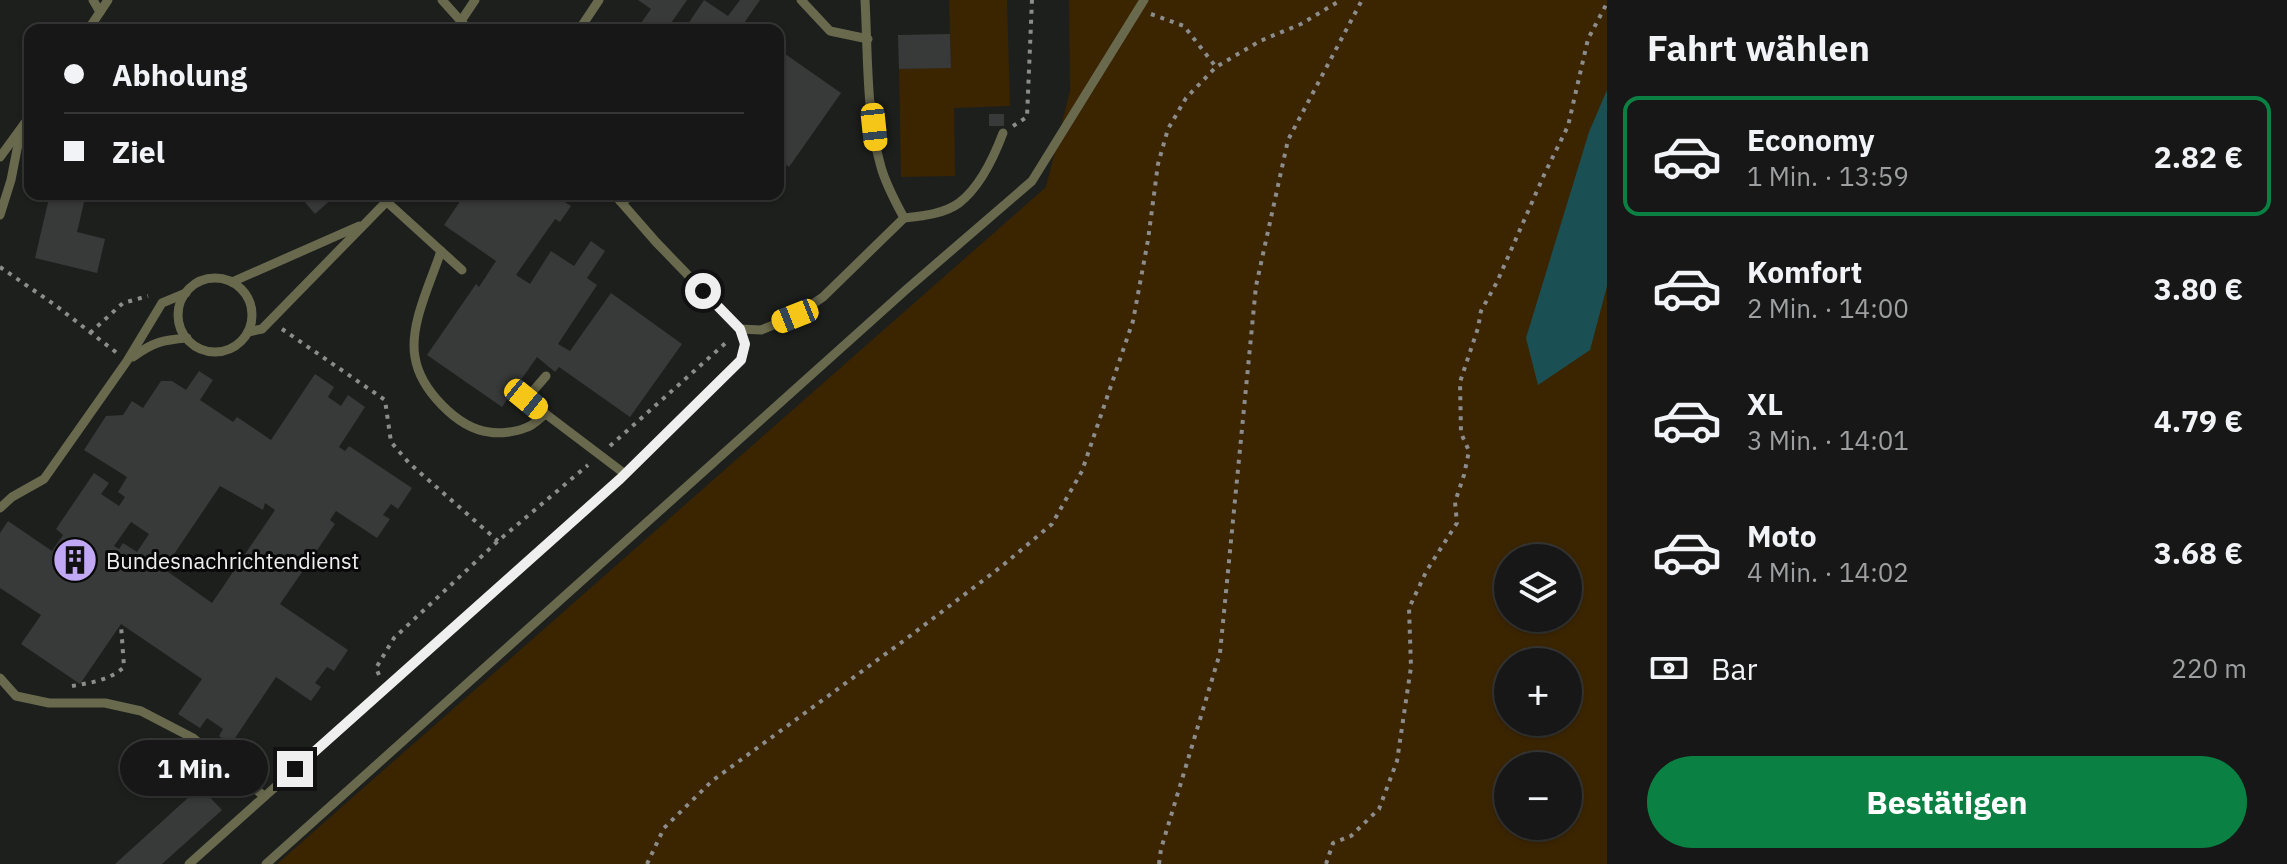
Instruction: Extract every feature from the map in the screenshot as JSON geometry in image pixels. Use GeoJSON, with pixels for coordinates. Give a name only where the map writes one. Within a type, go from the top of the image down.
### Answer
{"type":"FeatureCollection","features":[{"type":"Feature","properties":{"kind":"lane"},"geometry":{"type":"LineString","coordinates":[[93,0],[100,12]]}},
{"type":"Feature","properties":{"kind":"lane"},"geometry":{"type":"LineString","coordinates":[[92,24],[108,0]]}},
{"type":"Feature","properties":{"kind":"lane"},"geometry":{"type":"LineString","coordinates":[[442,0],[464,24]]}},
{"type":"Feature","properties":{"kind":"lane"},"geometry":{"type":"LineString","coordinates":[[461,21],[475,0]]}},
{"type":"Feature","properties":{"kind":"lane"},"geometry":{"type":"LineString","coordinates":[[583,24],[599,0]]}},
{"type":"Feature","properties":{"kind":"lane"},"geometry":{"type":"LineString","coordinates":[[801,0],[830,31],[868,39]]}},
{"type":"Feature","properties":{"kind":"lane"},"geometry":{"type":"LineString","coordinates":[[865,0],[876,146],[882,171],[904,218]]}},
{"type":"Feature","properties":{"kind":"lane"},"geometry":{"type":"LineString","coordinates":[[266,864],[612,552],[1032,181],[1144,0]]}},
{"type":"Feature","properties":{"kind":"lane"},"geometry":{"type":"LineString","coordinates":[[0,157],[24,125]]}},
{"type":"Feature","properties":{"kind":"lane"},"geometry":{"type":"LineString","coordinates":[[0,215],[21,129]]}},
{"type":"Feature","properties":{"kind":"lane"},"geometry":{"type":"LineString","coordinates":[[740,329],[761,330],[795,316],[823,297],[904,218],[931,215],[959,204],[978,183],[1003,133]]}},
{"type":"Feature","properties":{"kind":"lane"},"geometry":{"type":"LineString","coordinates":[[248,332],[262,329],[389,200]]}},
{"type":"Feature","properties":{"kind":"lane"},"geometry":{"type":"LineString","coordinates":[[393,200],[462,270]]}},
{"type":"Feature","properties":{"kind":"lane"},"geometry":{"type":"LineString","coordinates":[[189,864],[625,474],[741,360],[745,344],[740,329],[619,200]]}},
{"type":"Feature","properties":{"kind":"lane"},"geometry":{"type":"LineString","coordinates":[[232,282],[366,223]]}},
{"type":"Feature","properties":{"kind":"lane"},"geometry":{"type":"LineString","coordinates":[[441,251],[414,333],[415,358],[422,379],[439,404],[466,424],[488,432],[528,428],[545,414]]}},
{"type":"Feature","properties":{"kind":"lane"},"geometry":{"type":"LineString","coordinates":[[0,508],[12,497],[44,479],[127,361],[162,303],[212,278],[232,282],[251,304],[248,332],[234,347],[214,351],[195,345],[182,330],[179,311],[186,293]]}},
{"type":"Feature","properties":{"kind":"lane"},"geometry":{"type":"LineString","coordinates":[[127,361],[161,340],[187,338]]}},
{"type":"Feature","properties":{"kind":"lane"},"geometry":{"type":"LineString","coordinates":[[546,376],[526,399],[625,474]]}},
{"type":"Feature","properties":{"kind":"lane"},"geometry":{"type":"LineString","coordinates":[[0,678],[16,696],[49,703],[105,703],[141,711],[193,738],[264,796]]}},
{"type":"Feature","properties":{"kind":"path"},"geometry":{"type":"LineString","coordinates":[[1003,133],[1027,117],[1032,0]]}},
{"type":"Feature","properties":{"kind":"path"},"geometry":{"type":"LineString","coordinates":[[647,864],[664,828],[712,781],[929,622],[1052,524],[1082,471],[1133,321],[1158,164],[1168,129],[1186,98],[1216,67],[1341,0]]}},
{"type":"Feature","properties":{"kind":"path"},"geometry":{"type":"LineString","coordinates":[[1159,864],[1220,653],[1256,286],[1288,140],[1362,0]]}},
{"type":"Feature","properties":{"kind":"path"},"geometry":{"type":"LineString","coordinates":[[1326,864],[1333,843],[1351,836],[1379,809],[1397,761],[1411,667],[1409,608],[1427,570],[1457,523],[1455,502],[1469,451],[1461,433],[1460,382],[1481,311],[1568,126],[1588,39],[1607,3]]}},
{"type":"Feature","properties":{"kind":"path"},"geometry":{"type":"LineString","coordinates":[[1133,18],[1152,14],[1184,26],[1216,67]]}},
{"type":"Feature","properties":{"kind":"path"},"geometry":{"type":"LineString","coordinates":[[0,267],[127,361]]}},
{"type":"Feature","properties":{"kind":"path"},"geometry":{"type":"LineString","coordinates":[[90,333],[123,303],[149,296],[162,303]]}},
{"type":"Feature","properties":{"kind":"path"},"geometry":{"type":"LineString","coordinates":[[270,321],[385,400],[391,442],[409,463],[498,541]]}},
{"type":"Feature","properties":{"kind":"path"},"geometry":{"type":"LineString","coordinates":[[386,688],[376,668],[394,638],[498,541],[599,456],[740,329]]}},
{"type":"Feature","properties":{"kind":"path"},"geometry":{"type":"LineString","coordinates":[[63,688],[102,680],[120,672],[124,667],[121,625]]}},
{"type":"Feature","properties":{"kind":"shaded area"},"geometry":{"type":"Polygon","coordinates":[[[949,0],[1007,0],[1010,106],[954,108],[955,176],[901,177],[899,69],[951,67],[949,0]]]}},
{"type":"Feature","properties":{"kind":"shaded area"},"geometry":{"type":"Polygon","coordinates":[[[1069,0],[1607,0],[1607,864],[277,864],[1046,187],[1070,91],[1069,0]]]}},
{"type":"Feature","properties":{"kind":"water"},"geometry":{"type":"Polygon","coordinates":[[[1607,90],[1607,286],[1590,350],[1538,385],[1526,338],[1589,132],[1607,90]]]}},
{"type":"Feature","properties":{"kind":"building"},"geometry":{"type":"Polygon","coordinates":[[[638,0],[687,0],[672,24],[640,24],[651,9],[638,0]]]}},
{"type":"Feature","properties":{"kind":"building"},"geometry":{"type":"Polygon","coordinates":[[[704,0],[728,16],[740,0],[760,0],[743,24],[688,24],[704,0]]]}},
{"type":"Feature","properties":{"kind":"building"},"geometry":{"type":"Polygon","coordinates":[[[950,34],[951,68],[899,69],[898,35],[950,34]]]}},
{"type":"Feature","properties":{"kind":"building"},"geometry":{"type":"Polygon","coordinates":[[[784,53],[841,93],[789,167],[784,163],[784,53]]]}},
{"type":"Feature","properties":{"kind":"building"},"geometry":{"type":"Polygon","coordinates":[[[989,114],[1004,114],[1004,126],[989,126],[989,114]]]}},
{"type":"Feature","properties":{"kind":"building"},"geometry":{"type":"Polygon","coordinates":[[[49,200],[85,200],[77,232],[105,239],[97,273],[35,258],[49,200]]]}},
{"type":"Feature","properties":{"kind":"building"},"geometry":{"type":"Polygon","coordinates":[[[303,200],[330,200],[315,214],[303,200]]]}},
{"type":"Feature","properties":{"kind":"building"},"geometry":{"type":"Polygon","coordinates":[[[461,200],[562,200],[571,206],[560,222],[555,219],[516,275],[530,284],[551,251],[574,266],[591,241],[605,251],[587,278],[597,285],[558,344],[570,351],[611,293],[682,344],[630,417],[559,367],[555,372],[537,357],[502,407],[427,355],[476,284],[479,287],[496,261],[444,225],[461,200]]]}},
{"type":"Feature","properties":{"kind":"building","name":"Bundesnachrichtendienst"},"geometry":{"type":"Polygon","coordinates":[[[199,371],[213,380],[200,400],[233,422],[237,417],[271,440],[315,374],[334,387],[328,397],[341,406],[348,395],[365,407],[339,447],[345,451],[349,446],[412,488],[398,509],[391,504],[383,515],[390,519],[377,538],[336,511],[330,520],[335,524],[280,604],[348,650],[334,671],[327,667],[315,683],[321,687],[311,701],[276,677],[231,744],[219,736],[223,729],[207,718],[200,728],[178,714],[202,679],[121,624],[80,684],[21,644],[41,615],[0,588],[0,533],[8,521],[52,551],[63,535],[56,529],[94,473],[109,483],[101,494],[119,506],[125,497],[118,492],[127,477],[84,450],[106,416],[123,415],[132,401],[143,408],[161,381],[172,381],[186,390],[199,371]],[[220,486],[164,569],[212,603],[275,510],[265,503],[263,510],[220,486]],[[131,522],[114,546],[119,549],[123,543],[137,552],[149,534],[131,522]]]}},
{"type":"Feature","properties":{"kind":"building"},"geometry":{"type":"Polygon","coordinates":[[[200,787],[222,810],[162,864],[115,864],[200,787]]]}},
{"type":"Feature","properties":{"kind":"place","name":"Bundesnachrichtendienst"},"geometry":{"type":"Point","coordinates":[75,560]}},
{"type":"Feature","properties":{"kind":"route"},"geometry":{"type":"LineString","coordinates":[[295,769],[620,479],[741,360],[745,344],[740,329],[703,291]]}}]}
